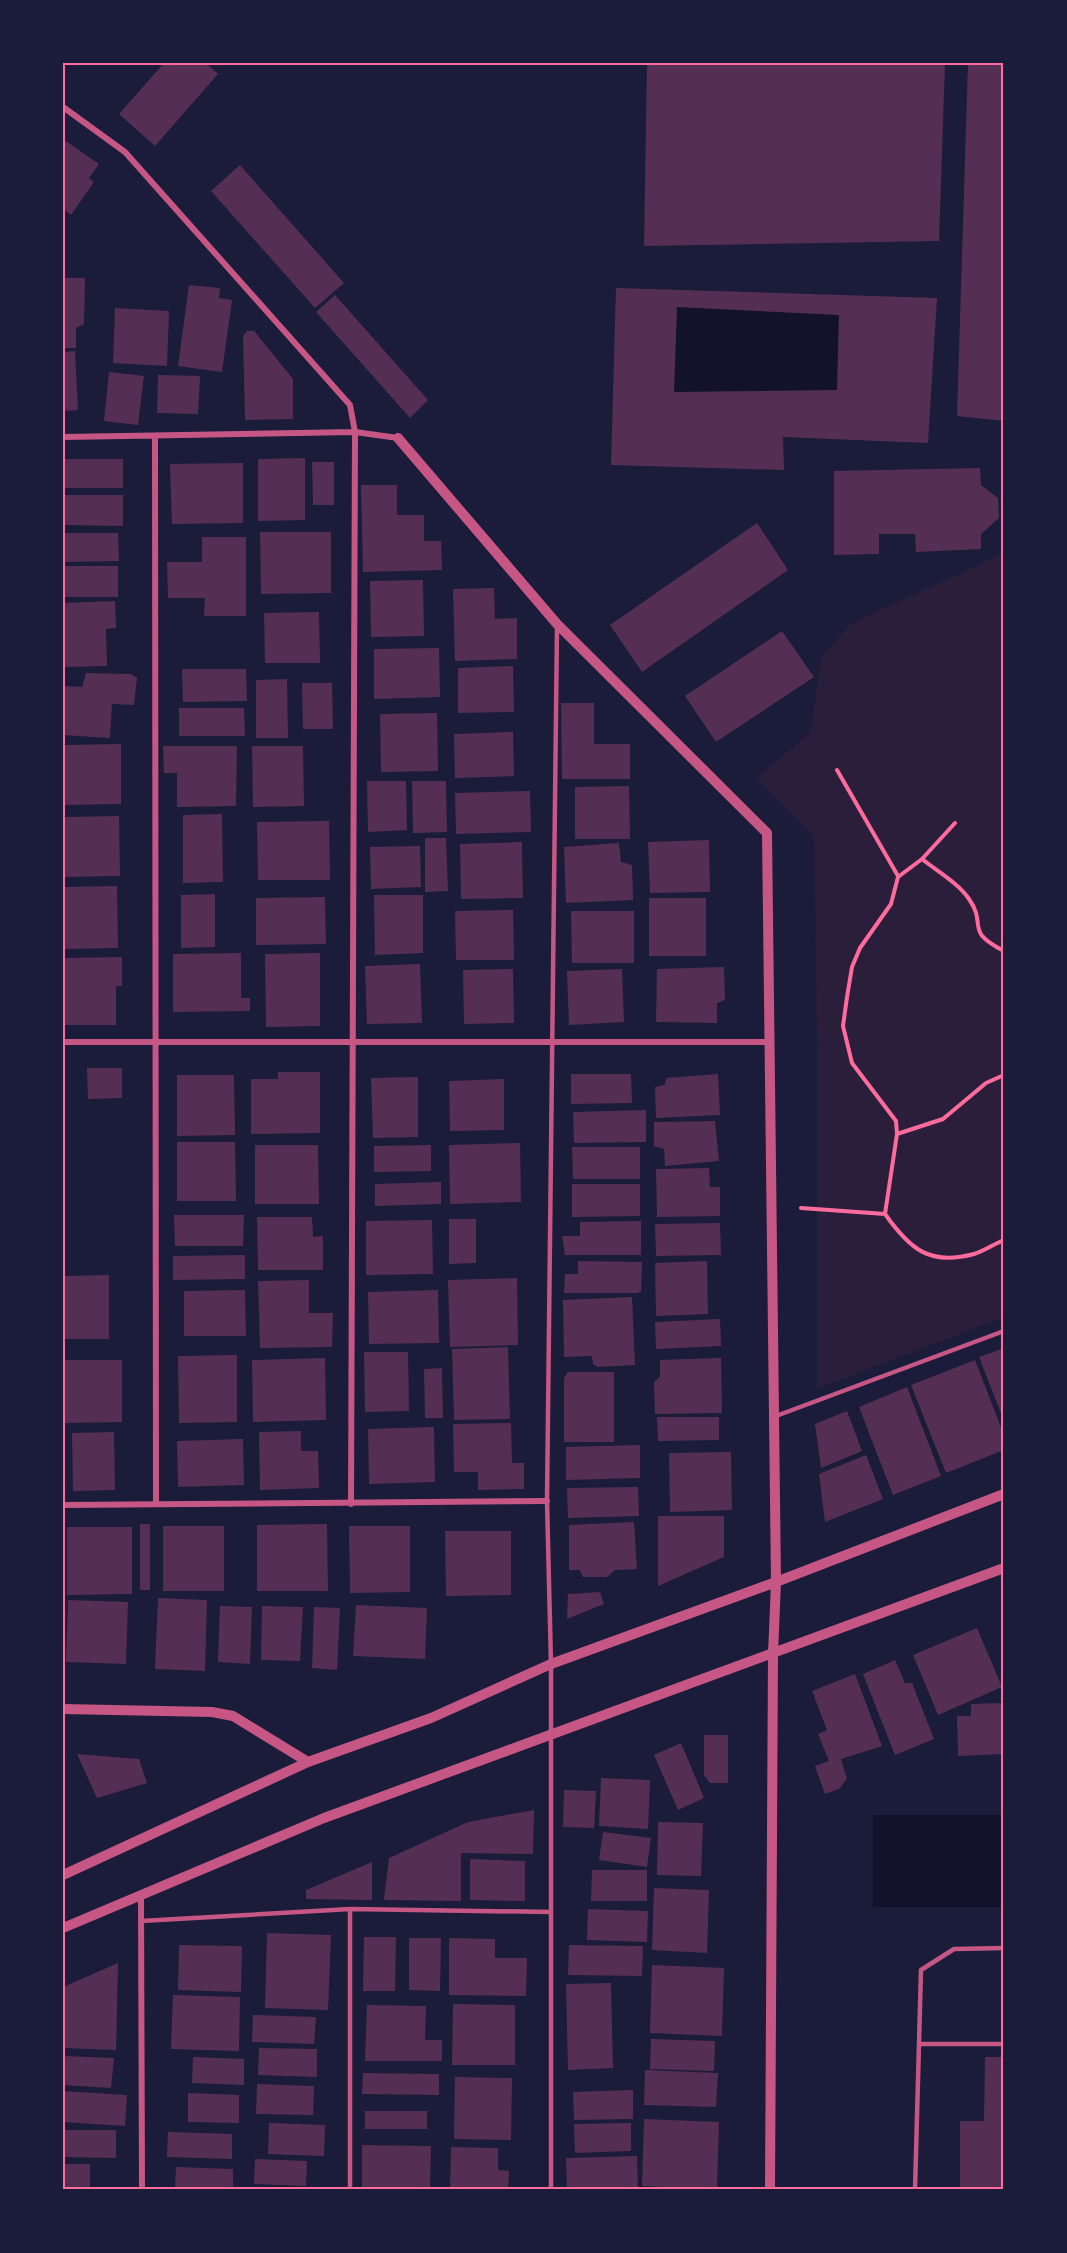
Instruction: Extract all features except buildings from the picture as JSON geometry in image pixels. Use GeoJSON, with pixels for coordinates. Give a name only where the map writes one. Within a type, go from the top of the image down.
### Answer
{"type":"FeatureCollection","features":[{"type":"Feature","properties":{"kind":"street"},"geometry":{"type":"LineString","coordinates":[[63,107],[124,152],[350,405],[355,432],[351,1504]]}},
{"type":"Feature","properties":{"kind":"street"},"geometry":{"type":"LineString","coordinates":[[63,437],[355,432],[398,438],[557,624],[767,833],[776,1582],[773,1654],[770,2190]]}},
{"type":"Feature","properties":{"kind":"street"},"geometry":{"type":"LineString","coordinates":[[155,437],[156,1504]]}},
{"type":"Feature","properties":{"kind":"street"},"geometry":{"type":"LineString","coordinates":[[63,1042],[770,1042]]}},
{"type":"Feature","properties":{"kind":"street"},"geometry":{"type":"LineString","coordinates":[[63,1875],[308,1761],[431,1718],[550,1664],[776,1582],[1004,1494]]}},
{"type":"Feature","properties":{"kind":"street"},"geometry":{"type":"LineString","coordinates":[[63,1505],[547,1501]]}},
{"type":"Feature","properties":{"kind":"street"},"geometry":{"type":"LineString","coordinates":[[63,1928],[324,1818],[1004,1568]]}},
{"type":"Feature","properties":{"kind":"street"},"geometry":{"type":"LineString","coordinates":[[63,1709],[212,1712],[232,1716],[308,1761]]}},
{"type":"Feature","properties":{"kind":"street"},"geometry":{"type":"LineString","coordinates":[[141,1896],[142,2190]]}},
{"type":"Feature","properties":{"kind":"lane"},"geometry":{"type":"LineString","coordinates":[[551,2190],[550,1664],[547,1501],[557,624]]}},
{"type":"Feature","properties":{"kind":"lane"},"geometry":{"type":"LineString","coordinates":[[775,1417],[1004,1331]]}},
{"type":"Feature","properties":{"kind":"lane"},"geometry":{"type":"LineString","coordinates":[[141,1921],[350,1909],[550,1911]]}},
{"type":"Feature","properties":{"kind":"lane"},"geometry":{"type":"LineString","coordinates":[[350,1909],[350,2190]]}},
{"type":"Feature","properties":{"kind":"lane"},"geometry":{"type":"LineString","coordinates":[[915,2190],[921,1970],[954,1949],[1004,1948]]}},
{"type":"Feature","properties":{"kind":"lane"},"geometry":{"type":"LineString","coordinates":[[919,2044],[1004,2044]]}},
{"type":"Feature","properties":{"kind":"path"},"geometry":{"type":"LineString","coordinates":[[837,770],[898,877]]}},
{"type":"Feature","properties":{"kind":"path"},"geometry":{"type":"LineString","coordinates":[[955,824],[922,859],[898,877],[891,904],[860,948],[852,967],[843,1026],[852,1063],[896,1120],[897,1134],[885,1214],[913,1249],[933,1257],[976,1254],[1004,1240]]}},
{"type":"Feature","properties":{"kind":"path"},"geometry":{"type":"LineString","coordinates":[[922,859],[970,900],[978,931],[985,942],[1004,951]]}},
{"type":"Feature","properties":{"kind":"path"},"geometry":{"type":"LineString","coordinates":[[897,1134],[943,1119],[986,1083],[1004,1075]]}},
{"type":"Feature","properties":{"kind":"path"},"geometry":{"type":"LineString","coordinates":[[771,1206],[885,1214]]}},
{"type":"Feature","properties":{"kind":"shaded area"},"geometry":{"type":"Polygon","coordinates":[[[677,307],[839,315],[837,390],[674,392],[677,307]]]}},
{"type":"Feature","properties":{"kind":"shaded area"},"geometry":{"type":"Polygon","coordinates":[[[1004,553],[1004,1317],[817,1389],[817,1047],[814,836],[756,778],[810,733],[822,655],[852,623],[1004,553]]]}},
{"type":"Feature","properties":{"kind":"shaded area"},"geometry":{"type":"Polygon","coordinates":[[[873,1815],[1004,1815],[1004,1907],[873,1907],[873,1815]]]}}]}
